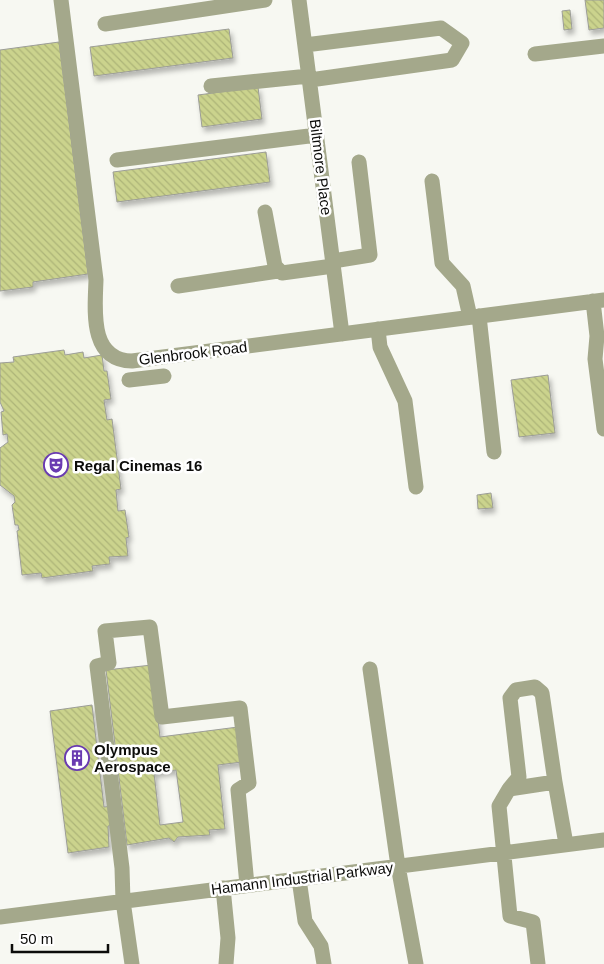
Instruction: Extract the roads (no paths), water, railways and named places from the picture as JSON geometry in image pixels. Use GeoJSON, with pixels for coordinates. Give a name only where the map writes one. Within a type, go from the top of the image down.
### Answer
{"type":"FeatureCollection","features":[{"type":"Feature","properties":{"kind":"street","name":"Glenbrook Road"},"geometry":{"type":"LineString","coordinates":[[61,0],[96,280],[94,316],[98,337],[108,352],[120,359],[132,361],[598,301]]}},
{"type":"Feature","properties":{"kind":"street"},"geometry":{"type":"LineString","coordinates":[[105,24],[265,0]]}},
{"type":"Feature","properties":{"kind":"street","name":"Biltmore Place"},"geometry":{"type":"LineString","coordinates":[[300,0],[342,334]]}},
{"type":"Feature","properties":{"kind":"street"},"geometry":{"type":"LineString","coordinates":[[211,86],[310,78],[452,60],[462,43],[442,28],[305,45]]}},
{"type":"Feature","properties":{"kind":"street"},"geometry":{"type":"LineString","coordinates":[[535,54],[604,46]]}},
{"type":"Feature","properties":{"kind":"street"},"geometry":{"type":"LineString","coordinates":[[117,160],[317,135]]}},
{"type":"Feature","properties":{"kind":"street"},"geometry":{"type":"LineString","coordinates":[[178,286],[278,271],[282,273],[370,255],[359,162]]}},
{"type":"Feature","properties":{"kind":"street"},"geometry":{"type":"LineString","coordinates":[[432,181],[442,263],[463,286],[475,317],[494,452]]}},
{"type":"Feature","properties":{"kind":"street"},"geometry":{"type":"LineString","coordinates":[[265,212],[274,266],[278,271]]}},
{"type":"Feature","properties":{"kind":"street"},"geometry":{"type":"LineString","coordinates":[[598,301],[595,359],[604,429]]}},
{"type":"Feature","properties":{"kind":"street"},"geometry":{"type":"LineString","coordinates":[[378,330],[380,347],[405,401],[416,487]]}},
{"type":"Feature","properties":{"kind":"street"},"geometry":{"type":"LineString","coordinates":[[128,380],[164,376]]}},
{"type":"Feature","properties":{"kind":"street"},"geometry":{"type":"LineString","coordinates":[[132,964],[123,901],[122,868],[96,666],[109,663],[105,631],[150,627],[162,717],[240,708],[249,783],[238,790],[247,886]]}},
{"type":"Feature","properties":{"kind":"street"},"geometry":{"type":"LineString","coordinates":[[370,669],[398,866],[416,964]]}},
{"type":"Feature","properties":{"kind":"street"},"geometry":{"type":"LineString","coordinates":[[538,964],[533,922],[510,916],[502,853],[499,806],[519,777],[510,698],[516,690],[535,687],[542,693],[566,844]]}},
{"type":"Feature","properties":{"kind":"street"},"geometry":{"type":"LineString","coordinates":[[509,789],[555,782]]}},
{"type":"Feature","properties":{"kind":"street","name":"Hamann Industrial Parkway"},"geometry":{"type":"LineString","coordinates":[[0,917],[604,840]]}},
{"type":"Feature","properties":{"kind":"street"},"geometry":{"type":"LineString","coordinates":[[299,879],[305,921],[321,946],[324,964]]}},
{"type":"Feature","properties":{"kind":"street"},"geometry":{"type":"LineString","coordinates":[[223,888],[228,938],[226,964]]}},
{"type":"Feature","properties":{"kind":"place","name":"Regal Cinemas 16"},"geometry":{"type":"Point","coordinates":[56,465]}},
{"type":"Feature","properties":{"kind":"place","name":"Olympus Aerospace"},"geometry":{"type":"Point","coordinates":[77,758]}}]}
